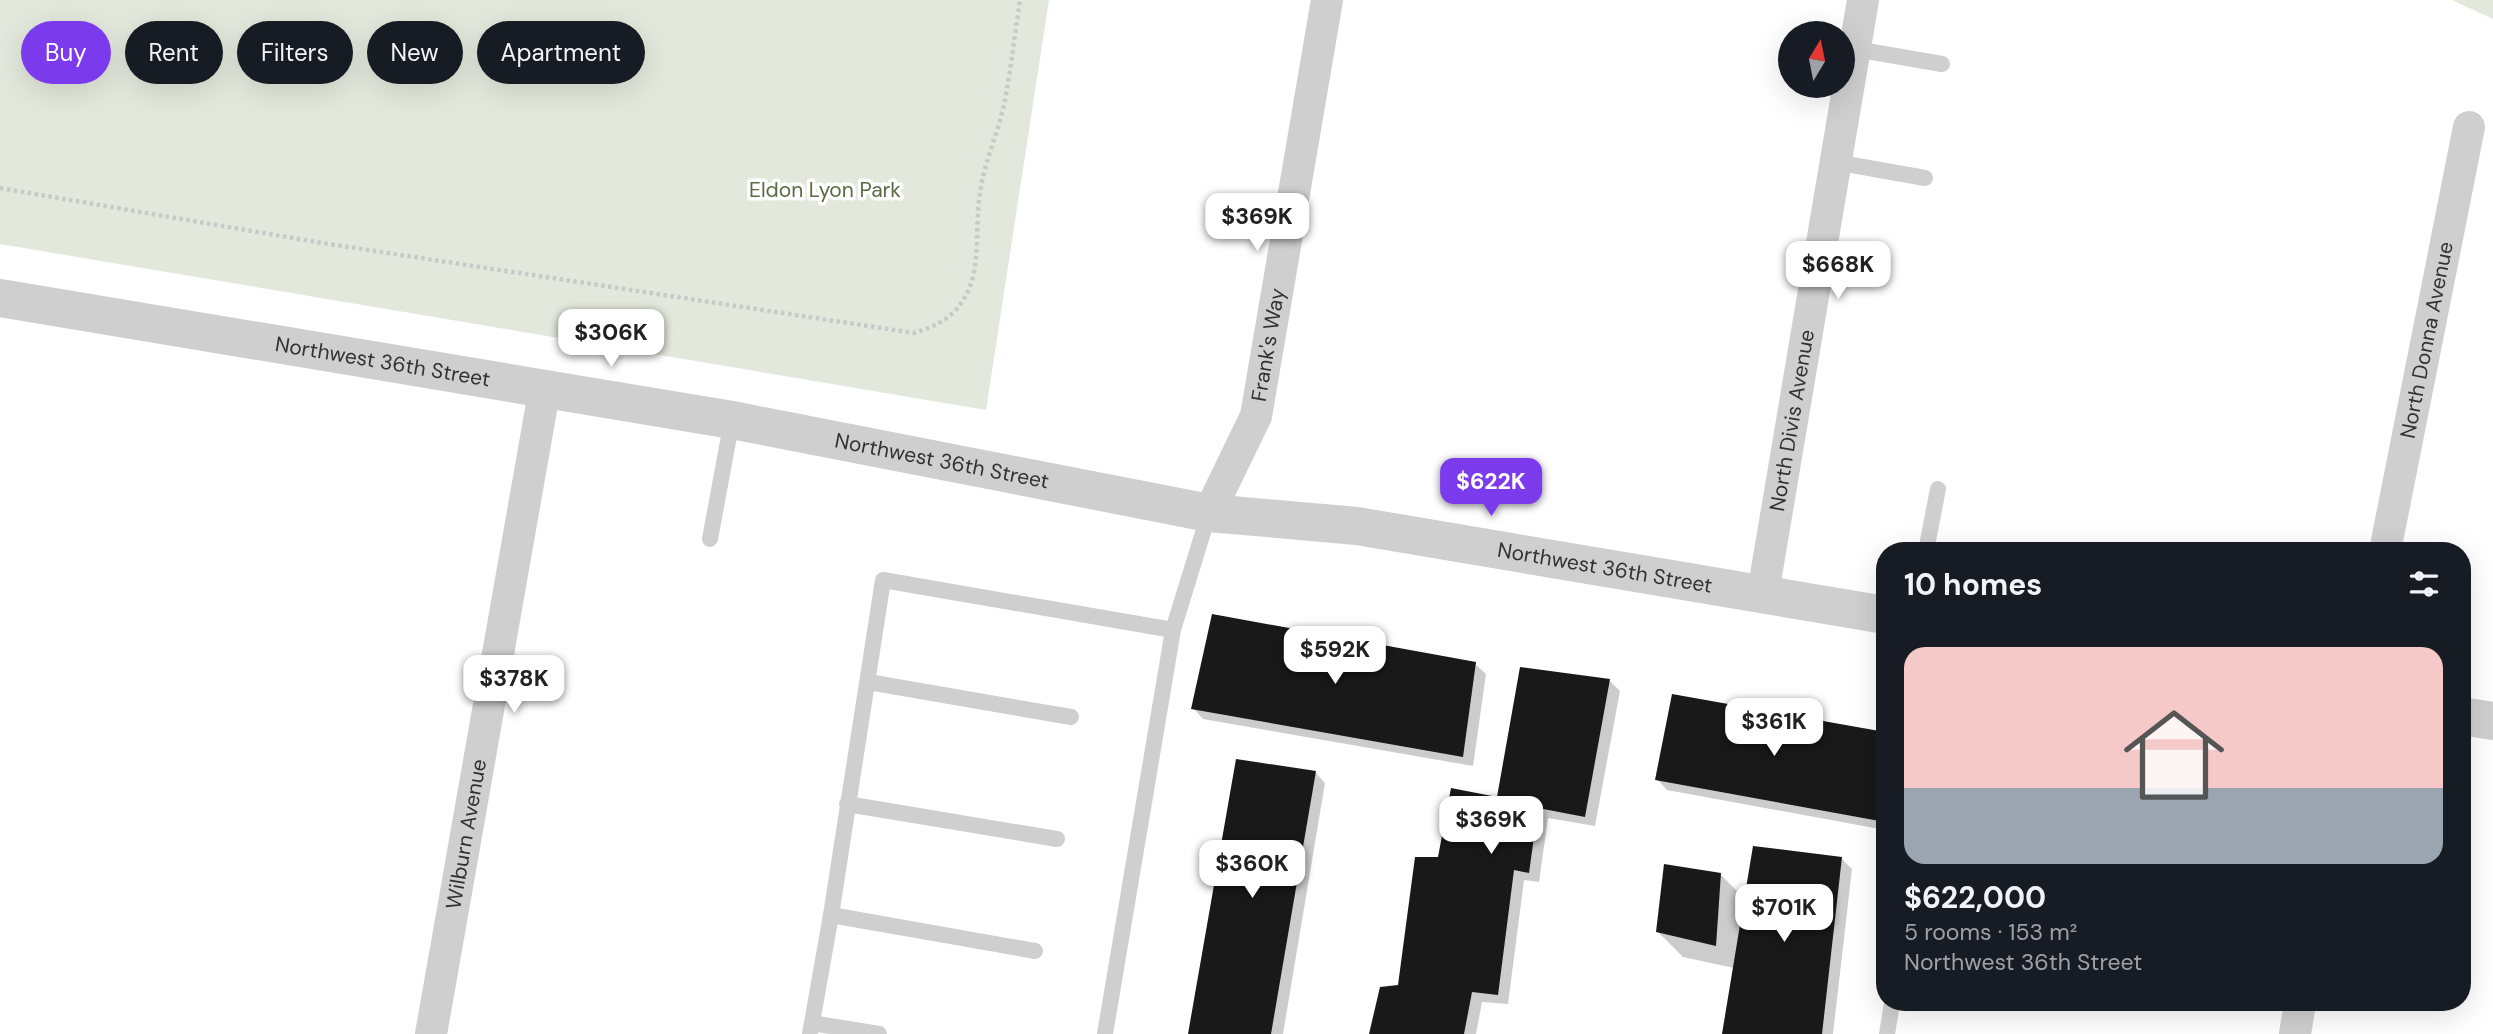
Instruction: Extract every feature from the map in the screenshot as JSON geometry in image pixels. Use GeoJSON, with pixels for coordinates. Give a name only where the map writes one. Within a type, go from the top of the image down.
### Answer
{"type":"FeatureCollection","features":[{"type":"Feature","properties":{"kind":"street","name":"Frank's Way"},"geometry":{"type":"LineString","coordinates":[[1209,513],[1256,416],[1327,0]]}},
{"type":"Feature","properties":{"kind":"street","name":"North Divis Avenue"},"geometry":{"type":"LineString","coordinates":[[1855,49],[1863,0]]}},
{"type":"Feature","properties":{"kind":"street","name":"North Divis Avenue"},"geometry":{"type":"LineString","coordinates":[[1763,593],[1846,98]]}},
{"type":"Feature","properties":{"kind":"street","name":"North Donna Avenue"},"geometry":{"type":"LineString","coordinates":[[2387,542],[2469,127]]}},
{"type":"Feature","properties":{"kind":"street","name":"Northwest 36th Street"},"geometry":{"type":"LineString","coordinates":[[0,298],[732,420],[1209,513],[1357,526],[1876,613]]}},
{"type":"Feature","properties":{"kind":"street","name":"Wilburn Avenue"},"geometry":{"type":"LineString","coordinates":[[431,1034],[545,387]]}},
{"type":"Feature","properties":{"kind":"street"},"geometry":{"type":"LineString","coordinates":[[2471,717],[2493,721]]}},
{"type":"Feature","properties":{"kind":"street"},"geometry":{"type":"LineString","coordinates":[[2295,1034],[2299,1011]]}},
{"type":"Feature","properties":{"kind":"lane"},"geometry":{"type":"LineString","coordinates":[[1855,49],[1942,64]]}},
{"type":"Feature","properties":{"kind":"lane"},"geometry":{"type":"LineString","coordinates":[[1835,162],[1925,178]]}},
{"type":"Feature","properties":{"kind":"lane"},"geometry":{"type":"LineString","coordinates":[[710,539],[732,420]]}},
{"type":"Feature","properties":{"kind":"lane"},"geometry":{"type":"LineString","coordinates":[[1928,542],[1938,489]]}},
{"type":"Feature","properties":{"kind":"lane"},"geometry":{"type":"LineString","coordinates":[[1105,1034],[1173,630],[1209,513]]}},
{"type":"Feature","properties":{"kind":"lane"},"geometry":{"type":"LineString","coordinates":[[879,1034],[811,1029],[883,580],[1173,630]]}},
{"type":"Feature","properties":{"kind":"lane"},"geometry":{"type":"LineString","coordinates":[[868,682],[1071,717]]}},
{"type":"Feature","properties":{"kind":"lane"},"geometry":{"type":"LineString","coordinates":[[847,804],[1057,839]]}},
{"type":"Feature","properties":{"kind":"lane"},"geometry":{"type":"LineString","coordinates":[[831,915],[1035,951]]}},
{"type":"Feature","properties":{"kind":"lane"},"geometry":{"type":"LineString","coordinates":[[1887,1034],[1891,1011]]}},
{"type":"Feature","properties":{"kind":"path"},"geometry":{"type":"LineString","coordinates":[[0,188],[322,243],[914,333],[930,328],[951,315],[969,289],[975,264],[980,191],[1004,101],[1020,0]]}},
{"type":"Feature","properties":{"kind":"green space","name":"Eldon Lyon Park"},"geometry":{"type":"Polygon","coordinates":[[[0,0],[1049,0],[986,410],[0,244],[0,0]]]}},
{"type":"Feature","properties":{"kind":"green space"},"geometry":{"type":"Polygon","coordinates":[[[2452,0],[2493,0],[2493,19],[2452,0]]]}},
{"type":"Feature","properties":{"kind":"building"},"geometry":{"type":"Polygon","coordinates":[[[1212,614],[1476,662],[1463,757],[1191,709],[1212,614]]]}},
{"type":"Feature","properties":{"kind":"building"},"geometry":{"type":"Polygon","coordinates":[[[1520,667],[1610,679],[1585,817],[1538,808],[1529,873],[1514,870],[1498,995],[1472,992],[1464,1034],[1369,1034],[1380,987],[1398,985],[1415,857],[1438,857],[1451,788],[1497,797],[1520,667]]]}},
{"type":"Feature","properties":{"kind":"building"},"geometry":{"type":"Polygon","coordinates":[[[1672,694],[1876,730],[1876,820],[1655,780],[1672,694]]]}},
{"type":"Feature","properties":{"kind":"building"},"geometry":{"type":"Polygon","coordinates":[[[1236,759],[1316,771],[1271,1034],[1188,1034],[1236,759]]]}},
{"type":"Feature","properties":{"kind":"building"},"geometry":{"type":"Polygon","coordinates":[[[1753,846],[1842,857],[1822,1034],[1722,1034],[1753,846]]]}},
{"type":"Feature","properties":{"kind":"building"},"geometry":{"type":"Polygon","coordinates":[[[1664,864],[1721,873],[1716,946],[1656,932],[1664,864]]]}}]}
